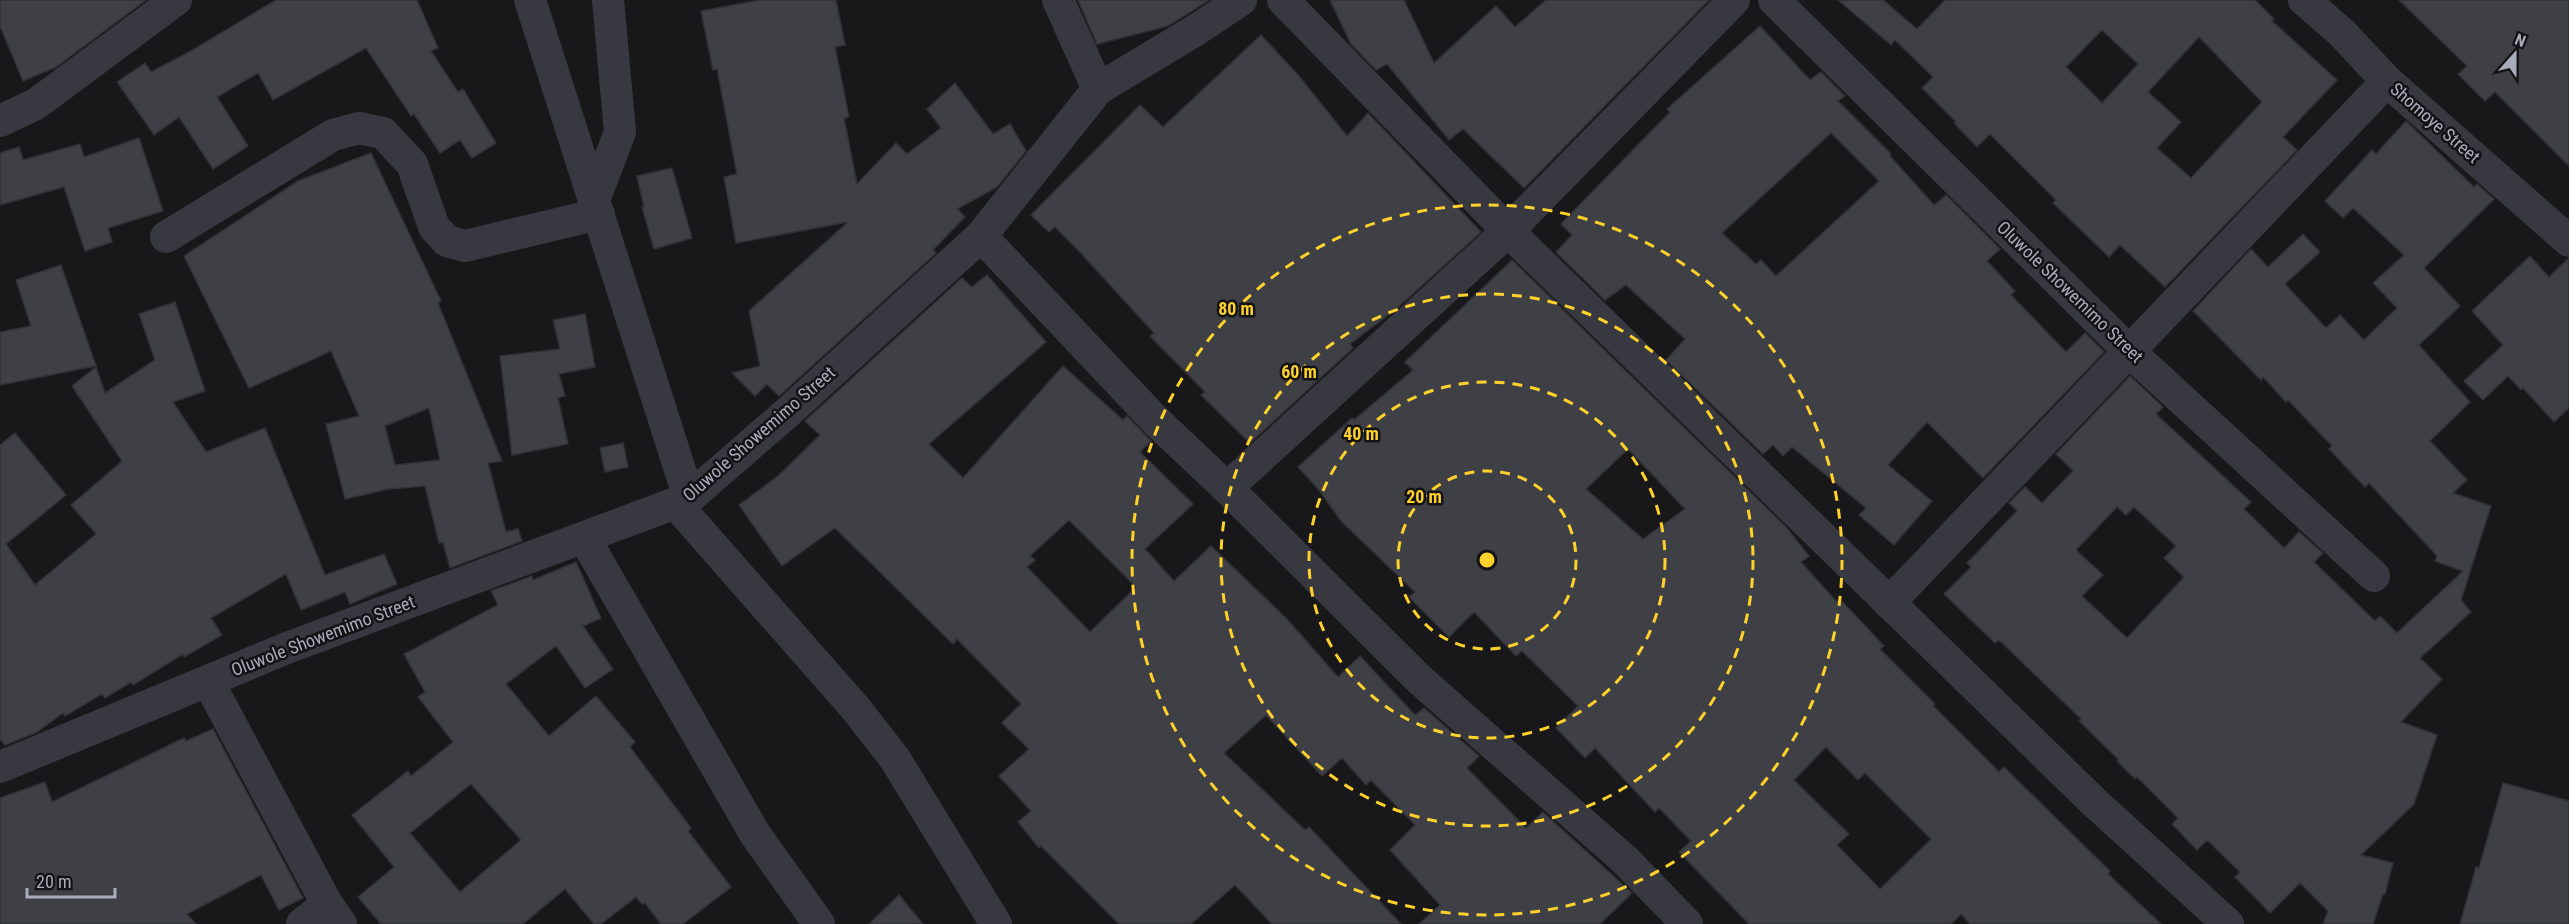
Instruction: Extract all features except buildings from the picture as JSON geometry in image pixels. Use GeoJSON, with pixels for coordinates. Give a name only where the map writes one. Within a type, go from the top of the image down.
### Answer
{"type":"FeatureCollection","features":[{"type":"Feature","properties":{"kind":"street"},"geometry":{"type":"LineString","coordinates":[[0,121],[36,104],[176,0]]}},
{"type":"Feature","properties":{"kind":"street"},"geometry":{"type":"LineString","coordinates":[[530,0],[597,207],[683,501],[896,759],[996,924]]}},
{"type":"Feature","properties":{"kind":"street"},"geometry":{"type":"LineString","coordinates":[[597,207],[620,132],[608,0]]}},
{"type":"Feature","properties":{"kind":"street"},"geometry":{"type":"LineString","coordinates":[[1058,0],[1098,88]]}},
{"type":"Feature","properties":{"kind":"street","name":"Oluwole Showemimo Street"},"geometry":{"type":"LineString","coordinates":[[0,766],[287,648],[683,501],[788,412],[981,236],[1098,88],[1196,30],[1241,0]]}},
{"type":"Feature","properties":{"kind":"street"},"geometry":{"type":"LineString","coordinates":[[1282,0],[1508,231],[2094,802],[2228,924]]}},
{"type":"Feature","properties":{"kind":"street"},"geometry":{"type":"LineString","coordinates":[[1227,488],[1508,231],[1734,0]]}},
{"type":"Feature","properties":{"kind":"street","name":"Oluwole Showemimo Street"},"geometry":{"type":"LineString","coordinates":[[1774,0],[2130,352],[2374,576]]}},
{"type":"Feature","properties":{"kind":"street","name":"Shomoye Street"},"geometry":{"type":"LineString","coordinates":[[2304,0],[2341,32],[2387,81],[2569,241]]}},
{"type":"Feature","properties":{"kind":"street"},"geometry":{"type":"LineString","coordinates":[[1889,603],[2387,81]]}},
{"type":"Feature","properties":{"kind":"street"},"geometry":{"type":"LineString","coordinates":[[166,237],[333,135],[359,128],[383,133],[412,164],[434,227],[447,241],[465,246],[597,207]]}},
{"type":"Feature","properties":{"kind":"street"},"geometry":{"type":"LineString","coordinates":[[981,236],[1157,422],[1227,488],[1420,680],[1625,860],[1687,924]]}},
{"type":"Feature","properties":{"kind":"street"},"geometry":{"type":"LineString","coordinates":[[585,539],[755,834],[819,924]]}},
{"type":"Feature","properties":{"kind":"street"},"geometry":{"type":"LineString","coordinates":[[208,681],[334,914],[302,924]]}}]}
